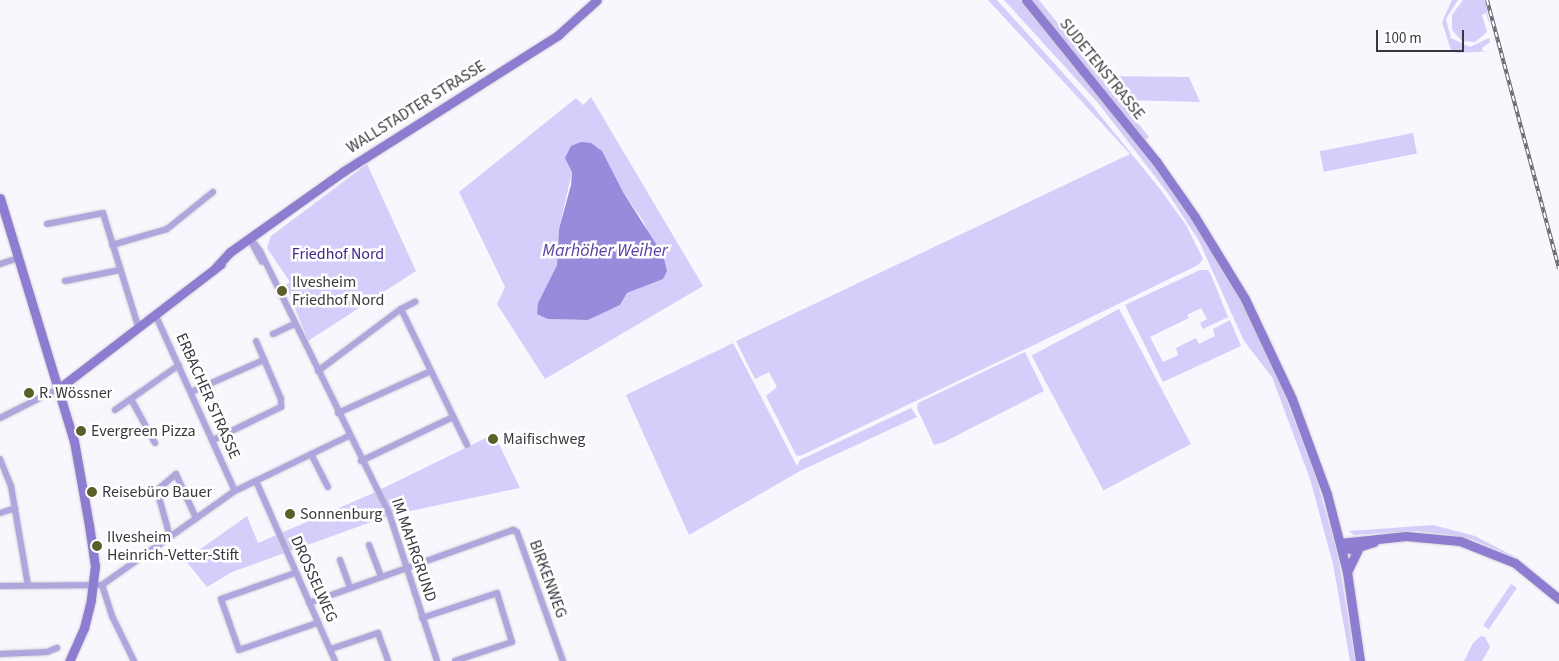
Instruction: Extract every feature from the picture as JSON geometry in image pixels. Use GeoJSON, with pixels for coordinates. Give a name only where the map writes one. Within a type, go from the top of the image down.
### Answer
{"type":"FeatureCollection","features":[{"type":"Feature","properties":{"kind":"main road","name":"WALLSTADTER STRASSE"},"geometry":{"type":"LineString","coordinates":[[58,389],[216,267],[233,257],[251,239],[358,161],[558,35],[597,0]]}},
{"type":"Feature","properties":{"kind":"main road","name":"SUDETENSTRASSE"},"geometry":{"type":"LineString","coordinates":[[1026,0],[1135,134],[1195,217],[1254,317],[1302,423],[1341,545],[1347,572],[1360,661]]}},
{"type":"Feature","properties":{"kind":"main road"},"geometry":{"type":"LineString","coordinates":[[0,198],[74,441],[90,525],[98,585],[84,628],[69,661]]}},
{"type":"Feature","properties":{"kind":"main road"},"geometry":{"type":"LineString","coordinates":[[1341,545],[1381,539],[1434,538],[1481,547],[1516,563],[1559,599]]}},
{"type":"Feature","properties":{"kind":"main road"},"geometry":{"type":"LineString","coordinates":[[1341,545],[1359,547],[1381,539]]}},
{"type":"Feature","properties":{"kind":"main road"},"geometry":{"type":"LineString","coordinates":[[1347,572],[1359,547]]}},
{"type":"Feature","properties":{"kind":"street"},"geometry":{"type":"LineString","coordinates":[[112,245],[167,229],[213,192]]}},
{"type":"Feature","properties":{"kind":"street"},"geometry":{"type":"LineString","coordinates":[[47,224],[102,213],[138,326]]}},
{"type":"Feature","properties":{"kind":"street","name":"IM MAHRGRUND"},"geometry":{"type":"LineString","coordinates":[[251,239],[256,254],[268,269],[361,461],[389,513],[405,568],[437,661]]}},
{"type":"Feature","properties":{"kind":"street"},"geometry":{"type":"LineString","coordinates":[[0,264],[19,258]]}},
{"type":"Feature","properties":{"kind":"street"},"geometry":{"type":"LineString","coordinates":[[65,280],[120,270]]}},
{"type":"Feature","properties":{"kind":"street"},"geometry":{"type":"LineString","coordinates":[[318,371],[401,309],[415,302]]}},
{"type":"Feature","properties":{"kind":"street"},"geometry":{"type":"LineString","coordinates":[[401,309],[467,445]]}},
{"type":"Feature","properties":{"kind":"street","name":"ERBACHER STRASSE"},"geometry":{"type":"LineString","coordinates":[[155,314],[235,491]]}},
{"type":"Feature","properties":{"kind":"street"},"geometry":{"type":"LineString","coordinates":[[273,334],[294,324]]}},
{"type":"Feature","properties":{"kind":"street"},"geometry":{"type":"LineString","coordinates":[[213,440],[281,407],[281,399],[256,341]]}},
{"type":"Feature","properties":{"kind":"street"},"geometry":{"type":"LineString","coordinates":[[191,392],[264,360]]}},
{"type":"Feature","properties":{"kind":"street"},"geometry":{"type":"LineString","coordinates":[[115,410],[179,365]]}},
{"type":"Feature","properties":{"kind":"street"},"geometry":{"type":"LineString","coordinates":[[338,413],[431,371]]}},
{"type":"Feature","properties":{"kind":"street"},"geometry":{"type":"LineString","coordinates":[[0,418],[58,389]]}},
{"type":"Feature","properties":{"kind":"street"},"geometry":{"type":"LineString","coordinates":[[131,399],[155,443]]}},
{"type":"Feature","properties":{"kind":"street"},"geometry":{"type":"LineString","coordinates":[[361,461],[453,417]]}},
{"type":"Feature","properties":{"kind":"street"},"geometry":{"type":"LineString","coordinates":[[0,586],[98,585],[235,491],[349,436]]}},
{"type":"Feature","properties":{"kind":"street"},"geometry":{"type":"LineString","coordinates":[[311,454],[328,487]]}},
{"type":"Feature","properties":{"kind":"street"},"geometry":{"type":"LineString","coordinates":[[0,459],[15,508],[28,585]]}},
{"type":"Feature","properties":{"kind":"street"},"geometry":{"type":"LineString","coordinates":[[170,537],[157,490],[176,474],[196,518]]}},
{"type":"Feature","properties":{"kind":"street","name":"DROSSELWEG"},"geometry":{"type":"LineString","coordinates":[[256,480],[309,602],[316,623],[335,661]]}},
{"type":"Feature","properties":{"kind":"street"},"geometry":{"type":"LineString","coordinates":[[0,513],[15,508]]}},
{"type":"Feature","properties":{"kind":"street","name":"BIRKENWEG"},"geometry":{"type":"LineString","coordinates":[[405,568],[506,532],[517,532],[563,661]]}},
{"type":"Feature","properties":{"kind":"street"},"geometry":{"type":"LineString","coordinates":[[369,545],[381,577]]}},
{"type":"Feature","properties":{"kind":"street"},"geometry":{"type":"LineString","coordinates":[[340,560],[350,588]]}},
{"type":"Feature","properties":{"kind":"street"},"geometry":{"type":"LineString","coordinates":[[309,602],[405,568]]}},
{"type":"Feature","properties":{"kind":"street"},"geometry":{"type":"LineString","coordinates":[[295,573],[221,599],[239,650],[316,623]]}},
{"type":"Feature","properties":{"kind":"street"},"geometry":{"type":"LineString","coordinates":[[98,585],[134,661]]}},
{"type":"Feature","properties":{"kind":"street"},"geometry":{"type":"LineString","coordinates":[[422,618],[498,594],[512,642],[455,661]]}},
{"type":"Feature","properties":{"kind":"street"},"geometry":{"type":"LineString","coordinates":[[331,650],[378,633],[388,661]]}},
{"type":"Feature","properties":{"kind":"street"},"geometry":{"type":"LineString","coordinates":[[0,654],[47,652],[57,648]]}},
{"type":"Feature","properties":{"kind":"green space"},"geometry":{"type":"Polygon","coordinates":[[[988,0],[997,0],[1091,104],[1160,189],[1186,225],[1203,259],[1198,265],[1034,345],[800,456],[796,455],[766,396],[777,387],[769,372],[755,379],[736,341],[1130,154],[988,0]]]}},
{"type":"Feature","properties":{"kind":"green space"},"geometry":{"type":"Polygon","coordinates":[[[1004,0],[1020,0],[1130,133],[1160,171],[1230,280],[1273,363],[1317,481],[1338,556],[1355,661],[1350,661],[1333,564],[1310,479],[1272,377],[1244,341],[1199,241],[1167,192],[1098,103],[1004,0]]]}},
{"type":"Feature","properties":{"kind":"green space"},"geometry":{"type":"Polygon","coordinates":[[[1031,0],[1039,0],[1149,137],[1145,140],[1031,0]]]}},
{"type":"Feature","properties":{"kind":"green space"},"geometry":{"type":"Polygon","coordinates":[[[1452,0],[1458,0],[1446,19],[1451,38],[1470,47],[1489,38],[1490,42],[1482,48],[1483,51],[1491,51],[1457,53],[1451,50],[1442,22],[1452,0]]]}},
{"type":"Feature","properties":{"kind":"green space"},"geometry":{"type":"Polygon","coordinates":[[[1463,0],[1485,0],[1490,26],[1486,13],[1482,15],[1487,32],[1475,42],[1462,41],[1452,30],[1452,15],[1463,0]]]}},
{"type":"Feature","properties":{"kind":"green space"},"geometry":{"type":"Polygon","coordinates":[[[1105,76],[1189,77],[1200,102],[1124,100],[1105,76]]]}},
{"type":"Feature","properties":{"kind":"green space"},"geometry":{"type":"Polygon","coordinates":[[[591,97],[703,286],[545,379],[497,304],[505,287],[459,192],[576,98],[583,105],[591,97]],[[598,147],[572,172],[559,229],[557,265],[538,303],[548,319],[588,320],[620,305],[627,293],[662,279],[663,256],[651,242],[644,222],[623,192],[598,147]]]}},
{"type":"Feature","properties":{"kind":"green space"},"geometry":{"type":"Polygon","coordinates":[[[1413,133],[1417,154],[1324,172],[1320,151],[1413,133]]]}},
{"type":"Feature","properties":{"kind":"green space","name":"Friedhof Nord"},"geometry":{"type":"Polygon","coordinates":[[[367,164],[416,271],[308,341],[286,285],[290,282],[267,248],[271,236],[367,164]]]}},
{"type":"Feature","properties":{"kind":"green space"},"geometry":{"type":"Polygon","coordinates":[[[1200,270],[1208,270],[1211,275],[1228,317],[1203,329],[1200,323],[1207,319],[1201,308],[1187,315],[1189,318],[1150,337],[1163,362],[1178,355],[1176,348],[1196,338],[1199,344],[1215,336],[1213,329],[1230,320],[1241,346],[1163,382],[1125,305],[1200,270]]]}},
{"type":"Feature","properties":{"kind":"green space"},"geometry":{"type":"Polygon","coordinates":[[[1119,309],[1191,444],[1103,491],[1032,355],[1119,309]]]}},
{"type":"Feature","properties":{"kind":"green space"},"geometry":{"type":"Polygon","coordinates":[[[733,343],[797,466],[800,460],[911,408],[917,417],[800,471],[689,535],[626,395],[733,343]]]}},
{"type":"Feature","properties":{"kind":"green space"},"geometry":{"type":"Polygon","coordinates":[[[1025,352],[1044,391],[944,442],[934,445],[917,408],[918,403],[1025,352]]]}},
{"type":"Feature","properties":{"kind":"green space"},"geometry":{"type":"Polygon","coordinates":[[[494,434],[520,488],[391,515],[232,572],[207,587],[185,560],[247,516],[258,543],[369,495],[494,434]]]}},
{"type":"Feature","properties":{"kind":"green space"},"geometry":{"type":"Polygon","coordinates":[[[1433,525],[1475,536],[1519,559],[1473,540],[1450,535],[1415,531],[1354,535],[1349,531],[1433,525]]]}},
{"type":"Feature","properties":{"kind":"green space"},"geometry":{"type":"Polygon","coordinates":[[[1511,584],[1517,588],[1489,629],[1483,625],[1511,584]]]}},
{"type":"Feature","properties":{"kind":"green space"},"geometry":{"type":"Polygon","coordinates":[[[1481,636],[1485,637],[1490,647],[1482,661],[1464,661],[1473,643],[1481,636]]]}},
{"type":"Feature","properties":{"kind":"water","name":"Marhöher Weiher"},"geometry":{"type":"Polygon","coordinates":[[[581,142],[591,143],[602,151],[623,192],[663,255],[667,271],[663,279],[627,293],[620,305],[588,320],[548,319],[537,314],[538,303],[557,265],[559,229],[571,185],[572,172],[565,158],[571,146],[581,142]]]}},
{"type":"Feature","properties":{"kind":"railway"},"geometry":{"type":"LineString","coordinates":[[1487,0],[1559,268]]}},
{"type":"Feature","properties":{"kind":"place","name":"Ilvesheim Friedhof Nord"},"geometry":{"type":"Point","coordinates":[282,291]}},
{"type":"Feature","properties":{"kind":"place","name":"R. Wössner"},"geometry":{"type":"Point","coordinates":[29,393]}},
{"type":"Feature","properties":{"kind":"place","name":"Evergreen Pizza"},"geometry":{"type":"Point","coordinates":[81,431]}},
{"type":"Feature","properties":{"kind":"place","name":"Maifischweg"},"geometry":{"type":"Point","coordinates":[493,439]}},
{"type":"Feature","properties":{"kind":"place","name":"Reisebüro Bauer"},"geometry":{"type":"Point","coordinates":[92,492]}},
{"type":"Feature","properties":{"kind":"place","name":"Sonnenburg"},"geometry":{"type":"Point","coordinates":[290,514]}},
{"type":"Feature","properties":{"kind":"place","name":"Ilvesheim Heinrich-Vetter-Stift"},"geometry":{"type":"Point","coordinates":[97,546]}}]}
